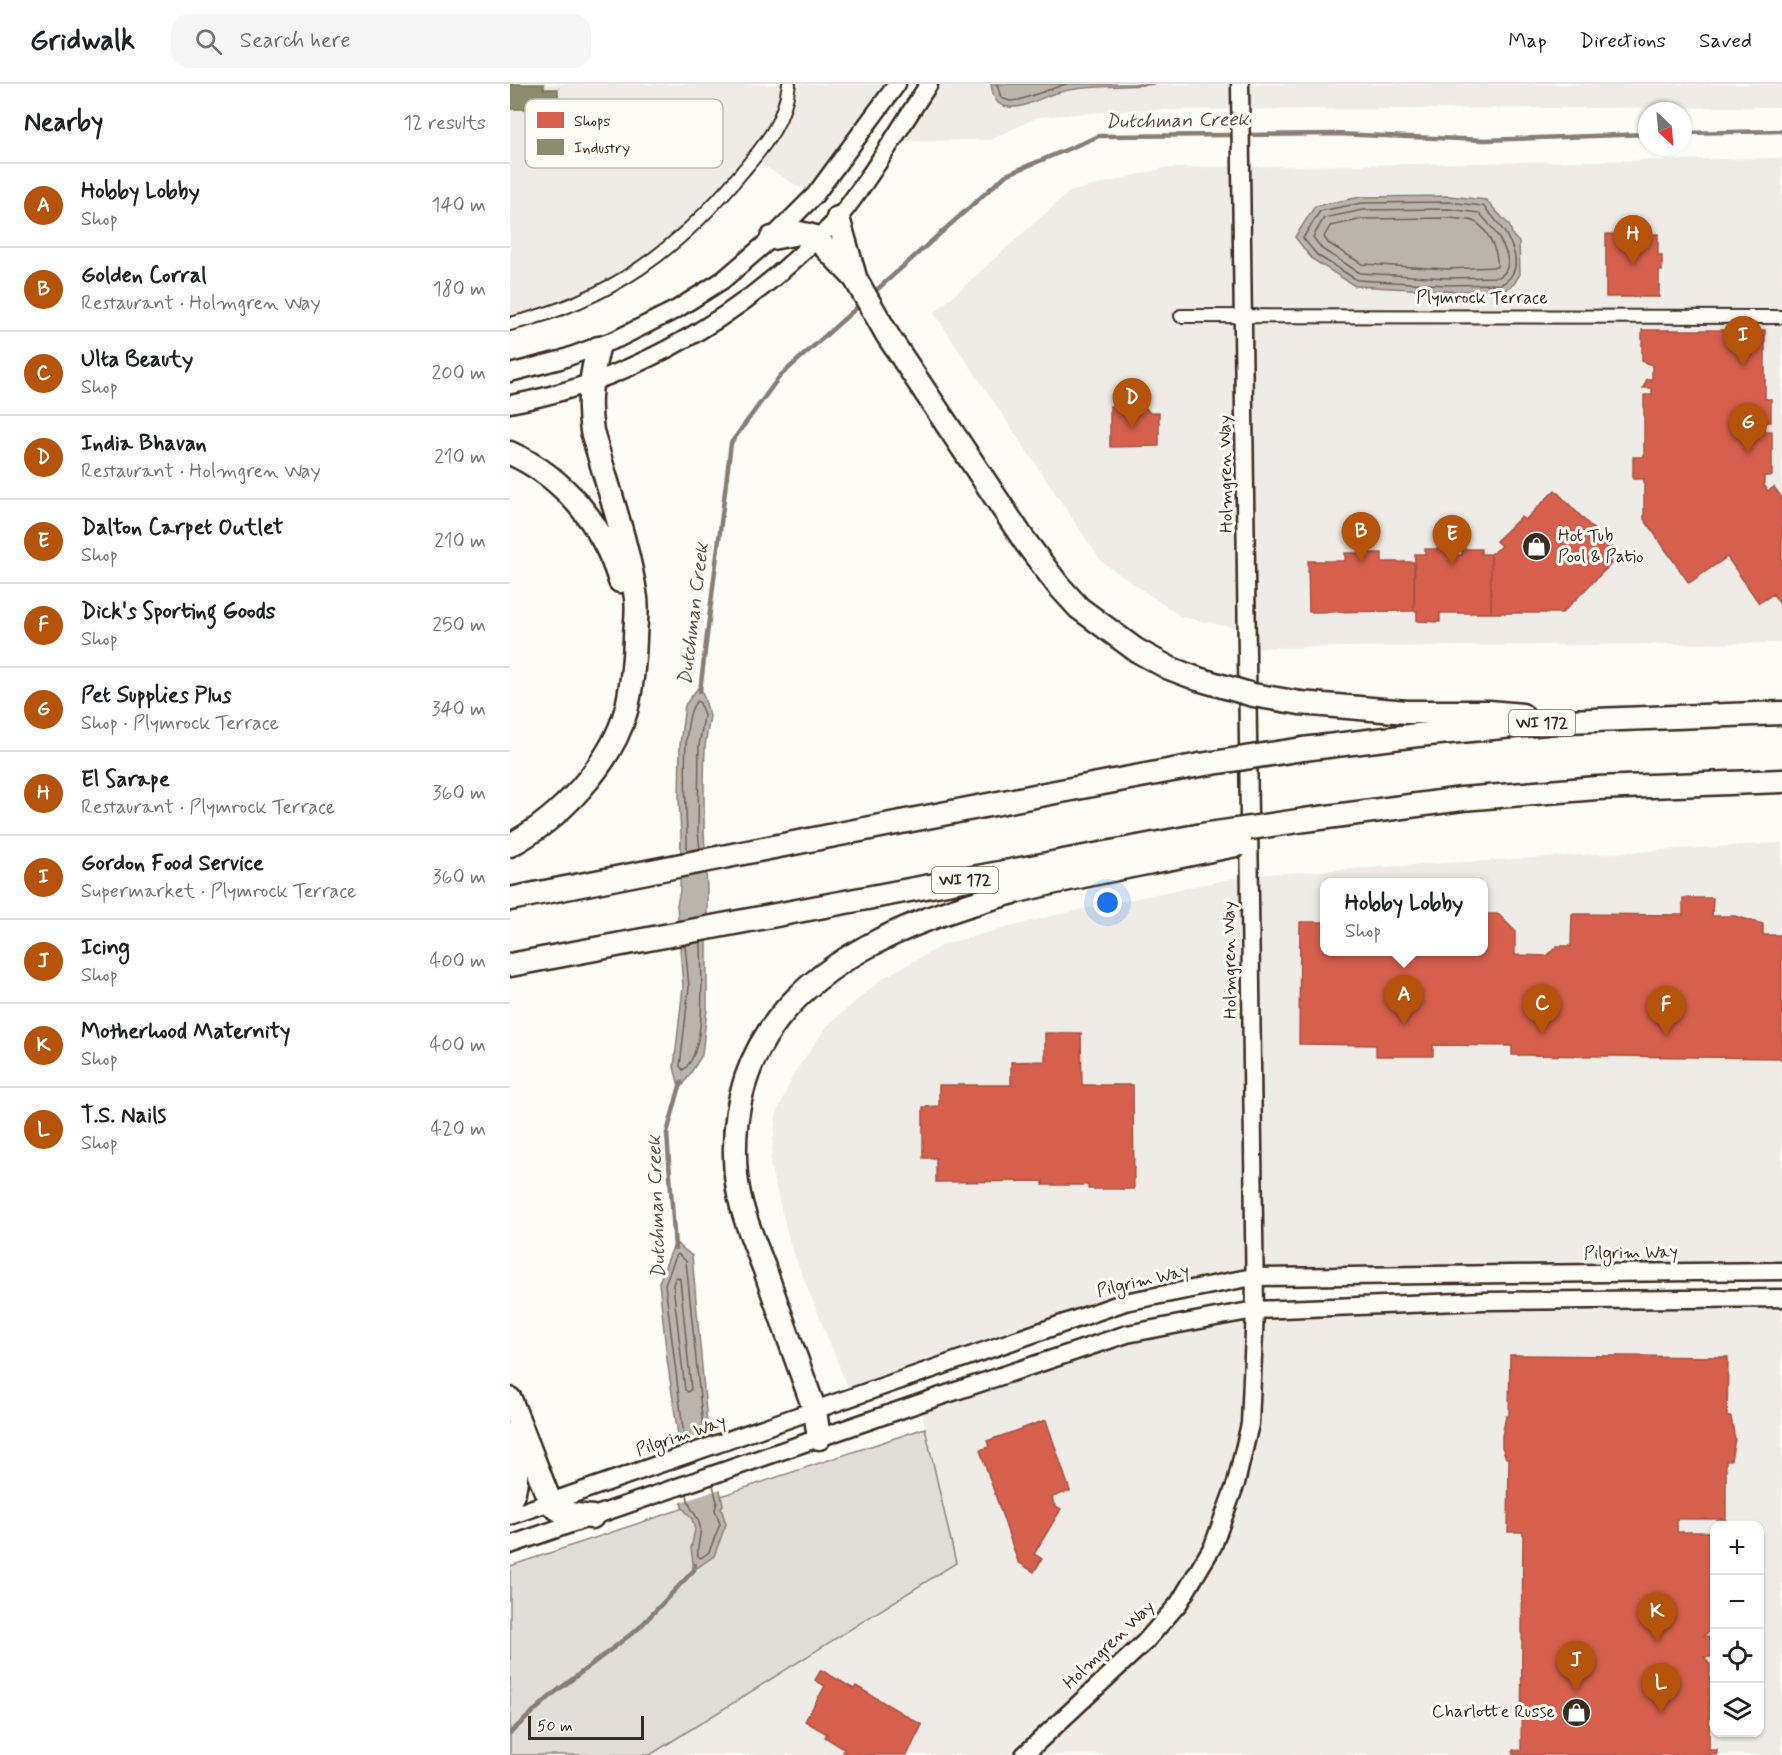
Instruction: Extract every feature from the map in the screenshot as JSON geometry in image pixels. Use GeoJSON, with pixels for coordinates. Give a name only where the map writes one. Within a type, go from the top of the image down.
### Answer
{"type":"FeatureCollection","features":[{"type":"Feature","properties":{"kind":"highway"},"geometry":{"type":"LineString","coordinates":[[838,218],[855,278],[888,336],[1024,540],[1079,608],[1136,650],[1169,668],[1198,679],[1253,695],[1300,703],[1407,712],[1489,712],[1568,721]]}},
{"type":"Feature","properties":{"kind":"highway"},"geometry":{"type":"LineString","coordinates":[[772,238],[799,233],[808,234],[816,239],[855,278]]}},
{"type":"Feature","properties":{"kind":"highway"},"geometry":{"type":"LineString","coordinates":[[510,846],[528,836],[564,807],[591,777],[612,742],[626,712],[634,671],[637,601],[592,431],[589,404],[590,382],[598,348]]}},
{"type":"Feature","properties":{"kind":"highway"},"geometry":{"type":"LineString","coordinates":[[510,453],[528,461],[553,479],[576,501],[595,524],[615,564],[635,628]]}},
{"type":"Feature","properties":{"kind":"highway","name":"WI 172"},"geometry":{"type":"LineString","coordinates":[[510,899],[735,856],[925,816],[1200,765],[1303,749],[1418,735],[1568,721],[1782,713]]}},
{"type":"Feature","properties":{"kind":"highway","name":"WI 172"},"geometry":{"type":"LineString","coordinates":[[510,965],[729,924],[1202,843],[1298,821],[1462,799],[1597,788],[1782,781]]}},
{"type":"Feature","properties":{"kind":"highway"},"geometry":{"type":"LineString","coordinates":[[819,1438],[815,1410],[744,1213],[736,1175],[735,1134],[742,1096],[754,1057],[774,1025],[807,988],[844,959],[886,936],[942,913],[1000,895],[1202,843]]}},
{"type":"Feature","properties":{"kind":"highway"},"geometry":{"type":"LineString","coordinates":[[510,1399],[550,1502],[555,1508],[569,1514],[592,1517]]}},
{"type":"Feature","properties":{"kind":"highway"},"geometry":{"type":"LineString","coordinates":[[510,1435],[516,1471],[514,1493],[510,1500]]}},
{"type":"Feature","properties":{"kind":"street"},"geometry":{"type":"LineString","coordinates":[[510,324],[573,305],[609,288],[644,267],[676,243],[705,215],[771,135],[781,118],[787,101],[789,84]]}},
{"type":"Feature","properties":{"kind":"street"},"geometry":{"type":"LineString","coordinates":[[510,373],[598,348],[662,318],[735,270],[772,238],[815,195],[897,84]]}},
{"type":"Feature","properties":{"kind":"street"},"geometry":{"type":"LineString","coordinates":[[510,404],[590,382],[653,356],[716,321],[755,294],[838,218],[867,181],[929,84]]}},
{"type":"Feature","properties":{"kind":"street","name":"Holmgren Way"},"geometry":{"type":"LineString","coordinates":[[1023,1755],[1151,1635],[1179,1603],[1213,1546],[1236,1483],[1250,1424],[1255,1310],[1240,84]]}},
{"type":"Feature","properties":{"kind":"street","name":"Plymrock Terrace"},"geometry":{"type":"LineString","coordinates":[[1181,316],[1782,317]]}},
{"type":"Feature","properties":{"kind":"street","name":"Pilgrim Way"},"geometry":{"type":"LineString","coordinates":[[510,1516],[1125,1302],[1253,1277],[1782,1271]]}},
{"type":"Feature","properties":{"kind":"street"},"geometry":{"type":"LineString","coordinates":[[510,1545],[1127,1334],[1255,1310],[1484,1301],[1782,1298]]}},
{"type":"Feature","properties":{"kind":"shaded area"},"geometry":{"type":"Polygon","coordinates":[[[510,84],[897,84],[815,195],[753,159],[705,215],[609,288],[510,324],[510,84]]]}},
{"type":"Feature","properties":{"kind":"shaded area"},"geometry":{"type":"Polygon","coordinates":[[[929,84],[1782,84],[1782,107],[1692,107],[1692,102],[1638,102],[1638,108],[1130,110],[1038,117],[990,140],[893,141],[929,84]]]}},
{"type":"Feature","properties":{"kind":"shaded area"},"geometry":{"type":"Polygon","coordinates":[[[1782,158],[1782,643],[1247,648],[1246,630],[1181,617],[1101,561],[934,313],[1069,192],[1165,168],[1782,158]]]}},
{"type":"Feature","properties":{"kind":"shaded area"},"geometry":{"type":"Polygon","coordinates":[[[1782,843],[1782,1271],[1253,1277],[1125,1302],[852,1398],[791,1247],[770,1165],[776,1116],[793,1075],[827,1026],[883,978],[945,944],[1055,915],[1249,875],[1782,843]]]}},
{"type":"Feature","properties":{"kind":"shaded area"},"geometry":{"type":"Polygon","coordinates":[[[1782,1298],[1782,1755],[650,1755],[956,1564],[920,1403],[1127,1334],[1255,1310],[1782,1298]]]}},
{"type":"Feature","properties":{"kind":"shaded area"},"geometry":{"type":"Polygon","coordinates":[[[925,1428],[956,1563],[650,1755],[510,1755],[510,1566],[925,1428]]]}},
{"type":"Feature","properties":{"kind":"water"},"geometry":{"type":"Polygon","coordinates":[[[991,84],[1154,84],[1090,87],[1065,91],[1014,107],[1004,106],[998,102],[991,84]]]}},
{"type":"Feature","properties":{"kind":"water"},"geometry":{"type":"Polygon","coordinates":[[[1449,196],[1486,200],[1509,225],[1513,236],[1519,242],[1520,274],[1514,284],[1505,290],[1446,291],[1355,286],[1312,259],[1295,237],[1315,206],[1361,197],[1449,196]]]}},
{"type":"Feature","properties":{"kind":"water"},"geometry":{"type":"Polygon","coordinates":[[[700,685],[710,716],[705,746],[704,778],[707,1009],[702,1055],[680,1090],[674,1067],[683,987],[677,905],[680,891],[680,744],[685,705],[700,685]]]}},
{"type":"Feature","properties":{"kind":"water"},"geometry":{"type":"Polygon","coordinates":[[[675,1242],[692,1256],[707,1423],[723,1505],[721,1508],[726,1524],[714,1556],[694,1570],[691,1548],[695,1530],[692,1519],[682,1507],[678,1435],[659,1282],[675,1242]]]}},
{"type":"Feature","properties":{"kind":"pier"},"geometry":{"type":"Polygon","coordinates":[[[712,1431],[723,1488],[679,1503],[676,1443],[712,1431]]]}},
{"type":"Feature","properties":{"kind":"building: Shops"},"geometry":{"type":"Polygon","coordinates":[[[1606,234],[1658,234],[1658,255],[1662,255],[1662,271],[1659,271],[1659,297],[1606,297],[1606,234]]]}},
{"type":"Feature","properties":{"kind":"building: Shops"},"geometry":{"type":"Polygon","coordinates":[[[1642,330],[1765,330],[1765,399],[1771,399],[1771,422],[1765,422],[1765,431],[1772,431],[1772,476],[1764,476],[1764,485],[1768,491],[1774,487],[1782,498],[1782,607],[1773,594],[1759,603],[1727,557],[1689,583],[1644,519],[1644,479],[1633,479],[1633,457],[1644,457],[1644,395],[1652,395],[1652,388],[1643,388],[1647,379],[1652,379],[1652,365],[1642,361],[1642,330]]]}},
{"type":"Feature","properties":{"kind":"building: Shops"},"geometry":{"type":"Polygon","coordinates":[[[1110,406],[1144,406],[1150,413],[1159,413],[1159,446],[1110,447],[1110,406]]]}},
{"type":"Feature","properties":{"kind":"building: Shops"},"geometry":{"type":"Polygon","coordinates":[[[1555,490],[1612,548],[1612,563],[1562,613],[1491,613],[1491,554],[1501,546],[1496,541],[1521,517],[1525,520],[1555,490]]]}},
{"type":"Feature","properties":{"kind":"building: Shops"},"geometry":{"type":"Polygon","coordinates":[[[1425,549],[1455,549],[1455,555],[1462,555],[1462,549],[1481,549],[1481,554],[1491,554],[1491,613],[1440,613],[1440,622],[1417,621],[1417,611],[1414,611],[1415,554],[1425,554],[1425,549]]]}},
{"type":"Feature","properties":{"kind":"building: Shops"},"geometry":{"type":"Polygon","coordinates":[[[1345,553],[1382,553],[1382,562],[1414,562],[1414,611],[1309,612],[1308,561],[1345,561],[1345,553]]]}},
{"type":"Feature","properties":{"kind":"building: Shops"},"geometry":{"type":"Polygon","coordinates":[[[1683,898],[1713,898],[1712,916],[1735,916],[1763,924],[1763,935],[1782,935],[1782,1062],[1781,1058],[1512,1055],[1512,1046],[1433,1045],[1433,1056],[1376,1056],[1376,1045],[1299,1044],[1300,922],[1320,922],[1320,956],[1488,956],[1488,914],[1498,914],[1515,931],[1515,955],[1547,956],[1557,946],[1571,946],[1572,914],[1683,915],[1683,898]]]}},
{"type":"Feature","properties":{"kind":"building: Shops"},"geometry":{"type":"Polygon","coordinates":[[[1045,1033],[1081,1033],[1082,1085],[1133,1085],[1134,1189],[1088,1189],[1088,1185],[1043,1185],[1043,1181],[936,1182],[936,1158],[923,1158],[923,1107],[939,1106],[939,1085],[1011,1085],[1011,1062],[1045,1061],[1045,1033]]]}},
{"type":"Feature","properties":{"kind":"building: Shops"},"geometry":{"type":"Polygon","coordinates":[[[1510,1355],[1728,1357],[1727,1417],[1731,1417],[1735,1439],[1731,1460],[1726,1460],[1726,1519],[1677,1519],[1677,1532],[1710,1532],[1710,1630],[1704,1636],[1710,1637],[1710,1657],[1704,1657],[1710,1665],[1709,1750],[1717,1750],[1717,1755],[1513,1755],[1513,1750],[1521,1750],[1523,1532],[1508,1532],[1509,1458],[1506,1458],[1502,1447],[1502,1436],[1506,1416],[1509,1416],[1510,1355]]]}},
{"type":"Feature","properties":{"kind":"building: Shops"},"geometry":{"type":"Polygon","coordinates":[[[1046,1420],[1070,1491],[1052,1497],[1054,1505],[1061,1509],[1034,1554],[1042,1559],[1034,1572],[1018,1562],[980,1450],[989,1447],[987,1441],[1046,1420]]]}},
{"type":"Feature","properties":{"kind":"building: Shops"},"geometry":{"type":"Polygon","coordinates":[[[821,1670],[854,1689],[856,1686],[922,1725],[907,1755],[848,1755],[843,1752],[844,1749],[825,1737],[827,1734],[805,1721],[825,1686],[815,1680],[821,1670]]]}},
{"type":"Feature","properties":{"kind":"building: Industry"},"geometry":{"type":"Polygon","coordinates":[[[510,84],[544,84],[544,89],[558,89],[558,99],[525,99],[525,109],[510,109],[510,84]]]}},
{"type":"Feature","properties":{"kind":"waterway","name":"Dutchman Creek"},"geometry":{"type":"LineString","coordinates":[[1692,133],[1782,131]]}},
{"type":"Feature","properties":{"kind":"waterway","name":"Dutchman Creek"},"geometry":{"type":"LineString","coordinates":[[1245,135],[1335,134],[1485,140],[1638,134]]}},
{"type":"Feature","properties":{"kind":"waterway","name":"Dutchman Creek"},"geometry":{"type":"LineString","coordinates":[[872,294],[1006,175],[1099,136],[1237,135]]}},
{"type":"Feature","properties":{"kind":"waterway","name":"Dutchman Creek"},"geometry":{"type":"LineString","coordinates":[[700,691],[731,443],[780,376],[861,304]]}},
{"type":"Feature","properties":{"kind":"waterway","name":"Dutchman Creek"},"geometry":{"type":"LineString","coordinates":[[675,1248],[667,1133],[681,1082]]}},
{"type":"Feature","properties":{"kind":"waterway","name":"Dutchman Creek"},"geometry":{"type":"LineString","coordinates":[[510,1733],[553,1694],[639,1628],[694,1570],[695,1565]]}},
{"type":"Feature","properties":{"kind":"place","name":"El Sarape"},"geometry":{"type":"Point","coordinates":[1633,265]}},
{"type":"Feature","properties":{"kind":"place","name":"Gordon Food Service"},"geometry":{"type":"Point","coordinates":[1743,366]}},
{"type":"Feature","properties":{"kind":"place","name":"India Bhavan"},"geometry":{"type":"Point","coordinates":[1132,428]}},
{"type":"Feature","properties":{"kind":"place","name":"Pet Supplies Plus"},"geometry":{"type":"Point","coordinates":[1748,453]}},
{"type":"Feature","properties":{"kind":"place","name":"Hot Tub Pool & Patio"},"geometry":{"type":"Point","coordinates":[1537,546]}},
{"type":"Feature","properties":{"kind":"place","name":"Golden Corral"},"geometry":{"type":"Point","coordinates":[1361,562]}},
{"type":"Feature","properties":{"kind":"place","name":"Dalton Carpet Outlet"},"geometry":{"type":"Point","coordinates":[1452,565]}},
{"type":"Feature","properties":{"kind":"place","name":"Hobby Lobby"},"geometry":{"type":"Point","coordinates":[1404,1025]}},
{"type":"Feature","properties":{"kind":"place","name":"Ulta Beauty"},"geometry":{"type":"Point","coordinates":[1542,1034]}},
{"type":"Feature","properties":{"kind":"place","name":"Dick's Sporting Goods"},"geometry":{"type":"Point","coordinates":[1666,1036]}},
{"type":"Feature","properties":{"kind":"place","name":"Motherhood Maternity"},"geometry":{"type":"Point","coordinates":[1657,1642]}},
{"type":"Feature","properties":{"kind":"place","name":"Icing"},"geometry":{"type":"Point","coordinates":[1576,1691]}},
{"type":"Feature","properties":{"kind":"place","name":"Charlotte Russe"},"geometry":{"type":"Point","coordinates":[1576,1712]}},
{"type":"Feature","properties":{"kind":"place","name":"T.S. Nails"},"geometry":{"type":"Point","coordinates":[1661,1713]}}]}
